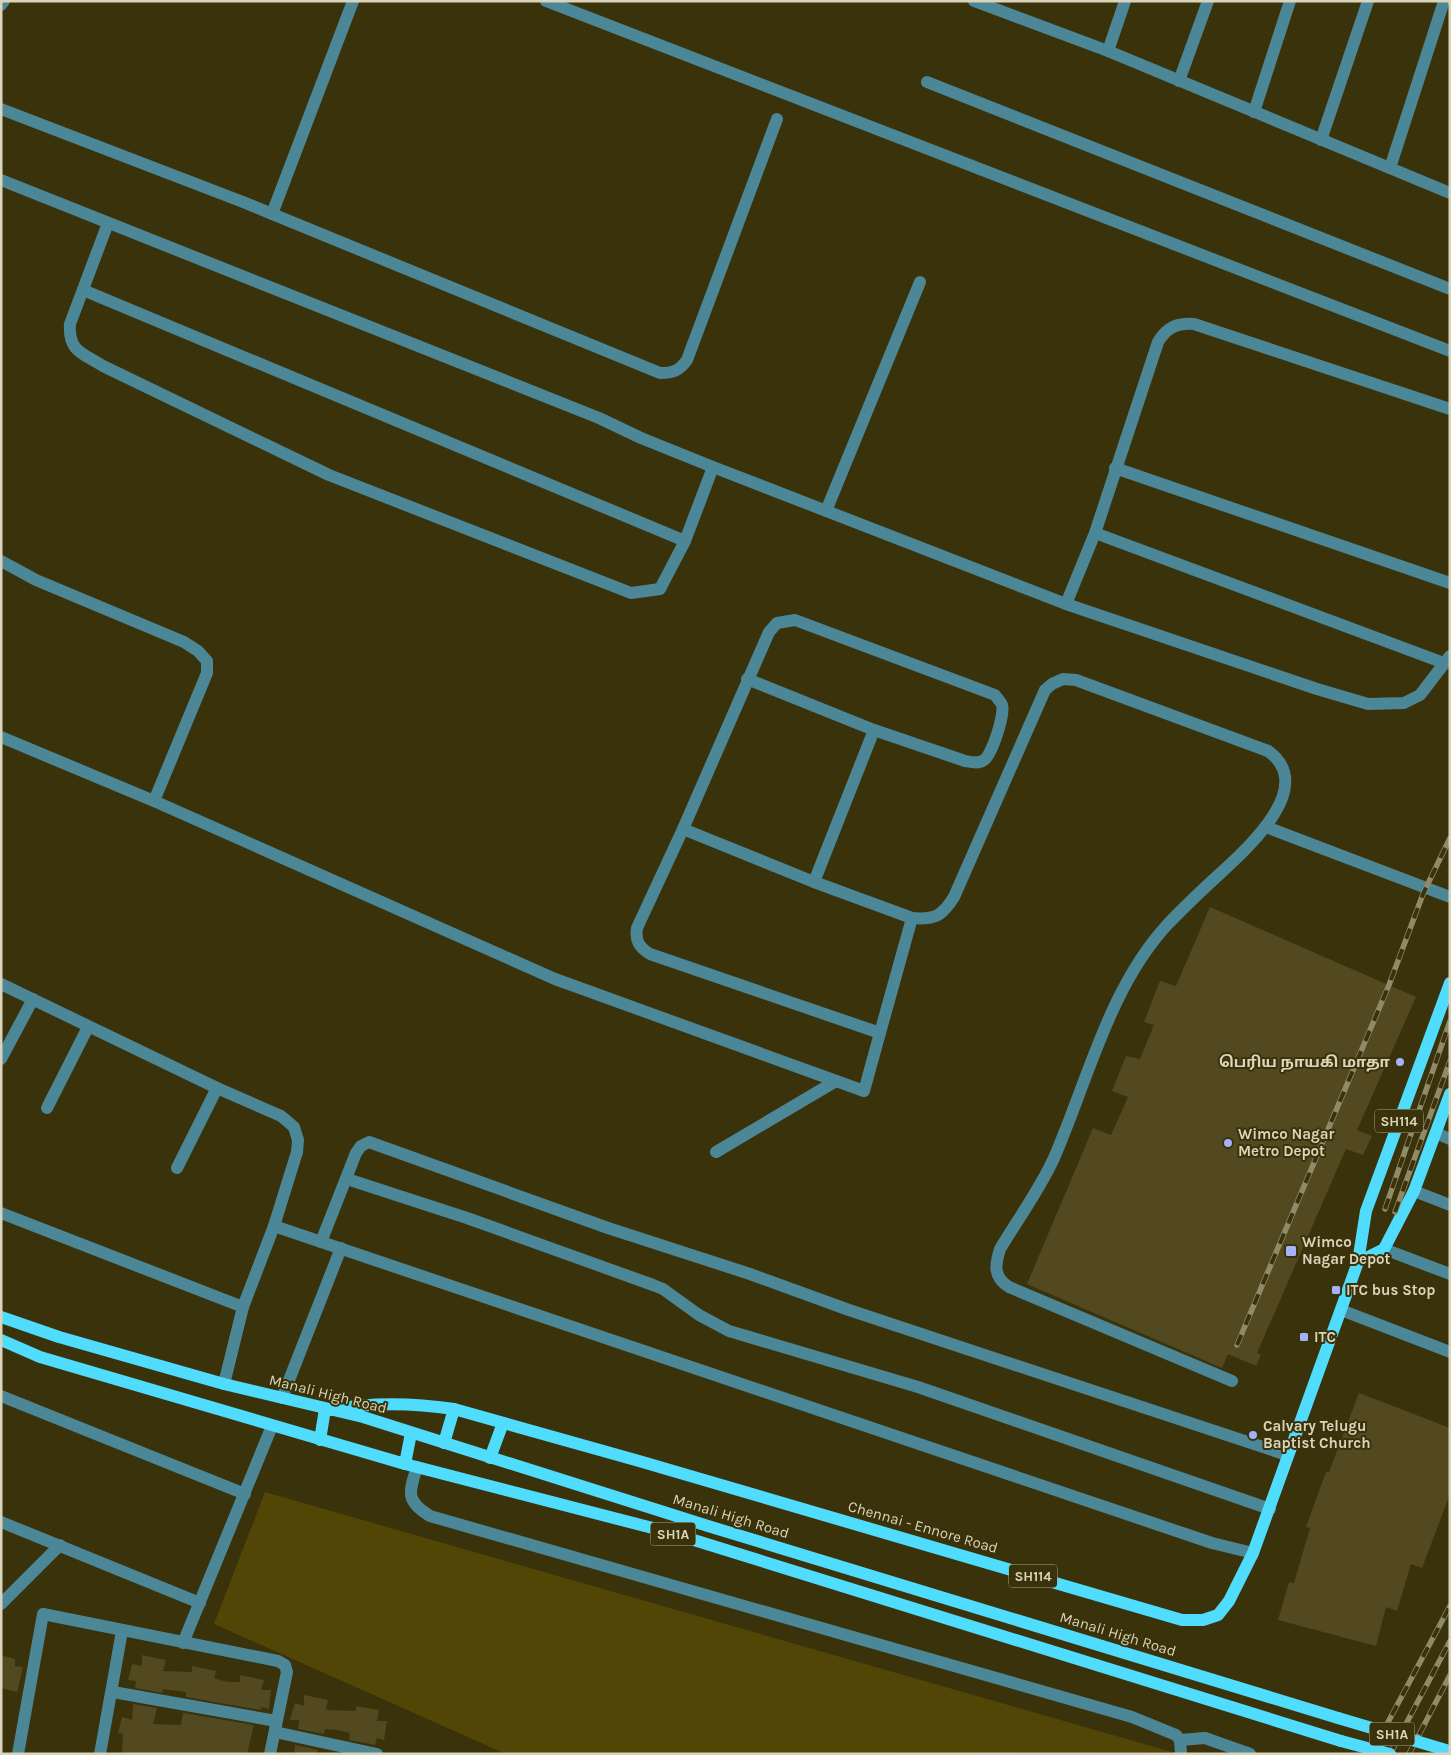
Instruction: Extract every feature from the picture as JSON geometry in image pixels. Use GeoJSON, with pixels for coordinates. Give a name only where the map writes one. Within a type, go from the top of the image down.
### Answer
{"type":"FeatureCollection","features":[{"type":"Feature","properties":{"kind":"main road","name":"Chennai - Ennore Road"},"geometry":{"type":"LineString","coordinates":[[328,1409],[359,1404],[425,1404],[454,1409],[1182,1620],[1203,1620],[1218,1615],[1229,1601],[1253,1553],[1270,1509],[1287,1455],[1358,1262],[1366,1211],[1450,983]]}},
{"type":"Feature","properties":{"kind":"main road","name":"SH114"},"geometry":{"type":"LineString","coordinates":[[1384,1249],[1414,1192],[1450,1094]]}},
{"type":"Feature","properties":{"kind":"main road"},"geometry":{"type":"LineString","coordinates":[[1358,1262],[1384,1249]]}},
{"type":"Feature","properties":{"kind":"main road","name":"Manali High Road"},"geometry":{"type":"LineString","coordinates":[[1,1318],[224,1384],[363,1416],[490,1458],[1448,1751]]}},
{"type":"Feature","properties":{"kind":"main road","name":"SH1A"},"geometry":{"type":"LineString","coordinates":[[1,1340],[40,1357],[320,1440],[668,1532],[1341,1741],[1390,1754]]}},
{"type":"Feature","properties":{"kind":"main road"},"geometry":{"type":"LineString","coordinates":[[320,1440],[328,1409]]}},
{"type":"Feature","properties":{"kind":"main road"},"geometry":{"type":"LineString","coordinates":[[444,1443],[454,1409]]}},
{"type":"Feature","properties":{"kind":"main road"},"geometry":{"type":"LineString","coordinates":[[490,1458],[503,1423]]}},
{"type":"Feature","properties":{"kind":"main road"},"geometry":{"type":"LineString","coordinates":[[411,1433],[411,1465]]}},
{"type":"Feature","properties":{"kind":"street"},"geometry":{"type":"LineString","coordinates":[[1,5],[4,1]]}},
{"type":"Feature","properties":{"kind":"street"},"geometry":{"type":"LineString","coordinates":[[272,214],[353,1]]}},
{"type":"Feature","properties":{"kind":"street"},"geometry":{"type":"LineString","coordinates":[[546,1],[1450,351]]}},
{"type":"Feature","properties":{"kind":"street"},"geometry":{"type":"LineString","coordinates":[[974,1],[1108,51],[1450,193]]}},
{"type":"Feature","properties":{"kind":"street"},"geometry":{"type":"LineString","coordinates":[[1108,51],[1125,1]]}},
{"type":"Feature","properties":{"kind":"street"},"geometry":{"type":"LineString","coordinates":[[1179,81],[1208,1]]}},
{"type":"Feature","properties":{"kind":"street"},"geometry":{"type":"LineString","coordinates":[[1254,112],[1290,1]]}},
{"type":"Feature","properties":{"kind":"street"},"geometry":{"type":"LineString","coordinates":[[1321,140],[1368,1]]}},
{"type":"Feature","properties":{"kind":"street"},"geometry":{"type":"LineString","coordinates":[[1390,168],[1444,1]]}},
{"type":"Feature","properties":{"kind":"street"},"geometry":{"type":"LineString","coordinates":[[927,82],[1450,289]]}},
{"type":"Feature","properties":{"kind":"street"},"geometry":{"type":"LineString","coordinates":[[1,109],[272,214],[660,373],[672,373],[682,368],[687,360],[777,119]]}},
{"type":"Feature","properties":{"kind":"street"},"geometry":{"type":"LineString","coordinates":[[1,180],[599,418],[641,438],[826,511],[1066,604],[1317,690],[1368,704],[1404,703],[1420,695],[1447,660],[1095,533]]}},
{"type":"Feature","properties":{"kind":"street"},"geometry":{"type":"LineString","coordinates":[[108,223],[70,324],[69,339],[76,349],[102,366],[329,475],[630,593],[660,589],[685,541],[713,467]]}},
{"type":"Feature","properties":{"kind":"street"},"geometry":{"type":"LineString","coordinates":[[826,511],[920,282]]}},
{"type":"Feature","properties":{"kind":"street"},"geometry":{"type":"LineString","coordinates":[[83,290],[685,541]]}},
{"type":"Feature","properties":{"kind":"street"},"geometry":{"type":"LineString","coordinates":[[1066,604],[1095,533],[1114,468],[1158,342],[1166,330],[1181,323],[1194,324],[1450,409]]}},
{"type":"Feature","properties":{"kind":"street"},"geometry":{"type":"LineString","coordinates":[[1114,468],[1450,583]]}},
{"type":"Feature","properties":{"kind":"street"},"geometry":{"type":"LineString","coordinates":[[1,561],[36,580],[184,642],[198,651],[207,661],[207,673],[154,801]]}},
{"type":"Feature","properties":{"kind":"street"},"geometry":{"type":"LineString","coordinates":[[747,679],[874,730],[965,762],[978,762],[984,760],[990,754],[1003,714],[1002,704],[995,695],[795,620],[777,623],[769,632],[747,679],[683,829],[636,928],[637,943],[642,950],[880,1034]]}},
{"type":"Feature","properties":{"kind":"street"},"geometry":{"type":"LineString","coordinates":[[683,829],[814,882],[912,918],[927,919],[938,916],[946,908],[1000,796],[1036,705],[1045,690],[1052,684],[1063,679],[1085,683],[1268,750],[1278,758],[1283,768],[1285,781],[1276,813],[1266,828],[1166,926],[1145,954],[1115,1008],[1053,1160],[1000,1249],[996,1263],[996,1274],[1009,1287],[1232,1382]]}},
{"type":"Feature","properties":{"kind":"street"},"geometry":{"type":"LineString","coordinates":[[814,882],[874,730]]}},
{"type":"Feature","properties":{"kind":"street"},"geometry":{"type":"LineString","coordinates":[[1,737],[154,801],[555,979],[864,1091],[912,918]]}},
{"type":"Feature","properties":{"kind":"street"},"geometry":{"type":"LineString","coordinates":[[1266,828],[1450,896]]}},
{"type":"Feature","properties":{"kind":"street"},"geometry":{"type":"LineString","coordinates":[[1,984],[217,1088],[281,1116],[294,1127],[298,1140],[297,1152],[274,1226],[243,1307],[224,1384]]}},
{"type":"Feature","properties":{"kind":"street"},"geometry":{"type":"LineString","coordinates":[[1,1059],[33,999]]}},
{"type":"Feature","properties":{"kind":"street"},"geometry":{"type":"LineString","coordinates":[[47,1108],[88,1027]]}},
{"type":"Feature","properties":{"kind":"street"},"geometry":{"type":"LineString","coordinates":[[716,1152],[836,1081]]}},
{"type":"Feature","properties":{"kind":"street"},"geometry":{"type":"LineString","coordinates":[[178,1168],[217,1088]]}},
{"type":"Feature","properties":{"kind":"street"},"geometry":{"type":"LineString","coordinates":[[1436,1133],[1450,1139]]}},
{"type":"Feature","properties":{"kind":"street"},"geometry":{"type":"LineString","coordinates":[[321,1242],[348,1179],[356,1153],[361,1146],[369,1142],[379,1144],[608,1228],[1287,1455]]}},
{"type":"Feature","properties":{"kind":"street"},"geometry":{"type":"LineString","coordinates":[[348,1179],[467,1218],[653,1285],[662,1289],[707,1320],[729,1331],[918,1387],[1270,1509]]}},
{"type":"Feature","properties":{"kind":"street"},"geometry":{"type":"LineString","coordinates":[[1414,1192],[1450,1205]]}},
{"type":"Feature","properties":{"kind":"street"},"geometry":{"type":"LineString","coordinates":[[1,1214],[243,1307]]}},
{"type":"Feature","properties":{"kind":"street"},"geometry":{"type":"LineString","coordinates":[[274,1226],[1203,1540],[1253,1553]]}},
{"type":"Feature","properties":{"kind":"street"},"geometry":{"type":"LineString","coordinates":[[282,1398],[341,1248]]}},
{"type":"Feature","properties":{"kind":"street"},"geometry":{"type":"LineString","coordinates":[[1384,1249],[1450,1274]]}},
{"type":"Feature","properties":{"kind":"street"},"geometry":{"type":"LineString","coordinates":[[1341,1310],[1450,1352]]}},
{"type":"Feature","properties":{"kind":"street"},"geometry":{"type":"LineString","coordinates":[[1,1396],[244,1494]]}},
{"type":"Feature","properties":{"kind":"street"},"geometry":{"type":"LineString","coordinates":[[184,1643],[272,1426]]}},
{"type":"Feature","properties":{"kind":"street"},"geometry":{"type":"LineString","coordinates":[[411,1465],[410,1496],[414,1505],[430,1516],[1132,1717],[1168,1731],[1180,1740],[1205,1738],[1250,1754]]}},
{"type":"Feature","properties":{"kind":"street"},"geometry":{"type":"LineString","coordinates":[[1,1522],[200,1603]]}},
{"type":"Feature","properties":{"kind":"street"},"geometry":{"type":"LineString","coordinates":[[3,1599],[60,1545]]}},
{"type":"Feature","properties":{"kind":"street"},"geometry":{"type":"LineString","coordinates":[[18,1754],[43,1614],[278,1661],[285,1665],[287,1672],[270,1754]]}},
{"type":"Feature","properties":{"kind":"street"},"geometry":{"type":"LineString","coordinates":[[100,1754],[113,1692],[122,1631]]}},
{"type":"Feature","properties":{"kind":"street"},"geometry":{"type":"LineString","coordinates":[[113,1692],[275,1727],[377,1754]]}},
{"type":"Feature","properties":{"kind":"street"},"geometry":{"type":"LineString","coordinates":[[1180,1740],[1181,1754]]}},
{"type":"Feature","properties":{"kind":"shaded area"},"geometry":{"type":"Polygon","coordinates":[[[265,1492],[1172,1752],[506,1754],[214,1624],[265,1492]]]}},
{"type":"Feature","properties":{"kind":"building","name":"Wimco Nagar Metro Depot"},"geometry":{"type":"Polygon","coordinates":[[[1210,907],[1416,997],[1357,1130],[1372,1136],[1363,1155],[1346,1149],[1257,1353],[1261,1355],[1256,1366],[1228,1354],[1222,1368],[1027,1284],[1093,1128],[1111,1135],[1128,1097],[1112,1091],[1126,1056],[1140,1059],[1154,1025],[1144,1022],[1160,981],[1176,986],[1210,907]]]}},
{"type":"Feature","properties":{"kind":"building"},"geometry":{"type":"Polygon","coordinates":[[[1359,1393],[1450,1428],[1450,1494],[1422,1568],[1411,1564],[1397,1611],[1386,1607],[1376,1646],[1278,1620],[1289,1582],[1294,1583],[1310,1528],[1306,1527],[1326,1472],[1329,1472],[1359,1393]]]}},
{"type":"Feature","properties":{"kind":"building"},"geometry":{"type":"Polygon","coordinates":[[[1,1655],[15,1659],[15,1666],[23,1667],[17,1692],[1,1688],[1,1655]]]}},
{"type":"Feature","properties":{"kind":"building"},"geometry":{"type":"Polygon","coordinates":[[[142,1655],[166,1660],[163,1671],[192,1672],[192,1666],[216,1671],[214,1678],[227,1682],[240,1682],[240,1675],[264,1680],[261,1690],[271,1690],[269,1709],[261,1707],[261,1710],[186,1697],[186,1692],[163,1689],[162,1693],[135,1688],[136,1681],[128,1680],[132,1664],[142,1666],[142,1655]]]}},
{"type":"Feature","properties":{"kind":"building"},"geometry":{"type":"Polygon","coordinates":[[[304,1695],[328,1700],[326,1710],[356,1711],[356,1706],[379,1710],[377,1721],[387,1721],[384,1740],[377,1738],[375,1745],[349,1740],[350,1733],[338,1730],[325,1729],[324,1734],[298,1729],[299,1720],[290,1720],[295,1703],[304,1706],[304,1695]]]}},
{"type":"Feature","properties":{"kind":"building"},"geometry":{"type":"Polygon","coordinates":[[[133,1704],[157,1708],[153,1724],[181,1725],[183,1713],[254,1725],[247,1754],[122,1754],[123,1734],[118,1733],[122,1717],[132,1720],[133,1704]]]}},
{"type":"Feature","properties":{"kind":"building"},"geometry":{"type":"Polygon","coordinates":[[[295,1745],[318,1750],[317,1754],[294,1754],[295,1745]]]}},
{"type":"Feature","properties":{"kind":"railway"},"geometry":{"type":"LineString","coordinates":[[1237,1345],[1389,985],[1423,894],[1450,838]]}},
{"type":"Feature","properties":{"kind":"railway"},"geometry":{"type":"LineString","coordinates":[[1385,1209],[1450,1021]]}},
{"type":"Feature","properties":{"kind":"railway"},"geometry":{"type":"LineString","coordinates":[[1395,1212],[1450,1061]]}},
{"type":"Feature","properties":{"kind":"railway"},"geometry":{"type":"LineString","coordinates":[[1371,1754],[1450,1606]]}},
{"type":"Feature","properties":{"kind":"railway"},"geometry":{"type":"LineString","coordinates":[[1390,1754],[1450,1641]]}},
{"type":"Feature","properties":{"kind":"railway"},"geometry":{"type":"LineString","coordinates":[[1409,1754],[1450,1675]]}},
{"type":"Feature","properties":{"kind":"place","name":"பெரிய நாயகி மாதா"},"geometry":{"type":"Point","coordinates":[1400,1062]}},
{"type":"Feature","properties":{"kind":"place","name":"Wimco Nagar Metro Depot"},"geometry":{"type":"Point","coordinates":[1228,1143]}},
{"type":"Feature","properties":{"kind":"place","name":"Wimco Nagar Depot"},"geometry":{"type":"Point","coordinates":[1291,1251]}},
{"type":"Feature","properties":{"kind":"place","name":"ITC bus Stop"},"geometry":{"type":"Point","coordinates":[1336,1290]}},
{"type":"Feature","properties":{"kind":"place","name":"ITC"},"geometry":{"type":"Point","coordinates":[1304,1337]}},
{"type":"Feature","properties":{"kind":"place","name":"Calvary Telugu Baptist Church"},"geometry":{"type":"Point","coordinates":[1253,1435]}}]}
